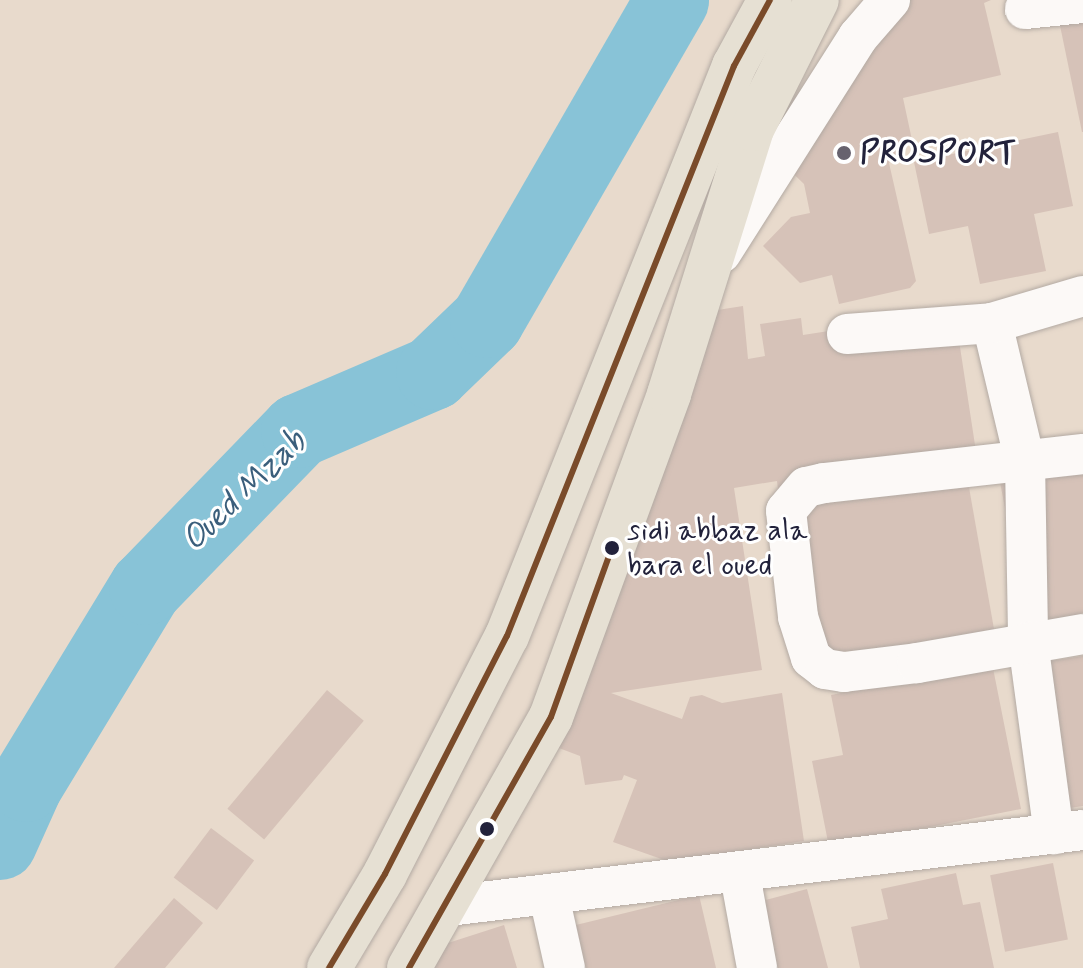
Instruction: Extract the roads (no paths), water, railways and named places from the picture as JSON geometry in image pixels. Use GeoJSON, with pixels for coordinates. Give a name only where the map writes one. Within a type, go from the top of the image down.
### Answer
{"type":"FeatureCollection","features":[{"type":"Feature","properties":{"kind":"main road"},"geometry":{"type":"LineString","coordinates":[[329,968],[385,874],[507,636],[734,66],[770,0]]}},
{"type":"Feature","properties":{"kind":"main road"},"geometry":{"type":"LineString","coordinates":[[409,968],[448,906],[551,717],[669,394],[752,129],[817,0]]}},
{"type":"Feature","properties":{"kind":"street"},"geometry":{"type":"LineString","coordinates":[[706,277],[858,37],[890,0]]}},
{"type":"Feature","properties":{"kind":"street"},"geometry":{"type":"LineString","coordinates":[[1025,9],[1083,3]]}},
{"type":"Feature","properties":{"kind":"street"},"geometry":{"type":"LineString","coordinates":[[847,334],[992,323],[1083,296]]}},
{"type":"Feature","properties":{"kind":"street"},"geometry":{"type":"LineString","coordinates":[[448,906],[740,875],[1068,832],[1028,642],[1025,462],[992,323]]}},
{"type":"Feature","properties":{"kind":"street"},"geometry":{"type":"LineString","coordinates":[[1083,454],[824,483],[806,487],[786,511],[798,617],[811,658],[825,669],[844,672],[917,663],[1083,634]]}},
{"type":"Feature","properties":{"kind":"street"},"geometry":{"type":"LineString","coordinates":[[740,875],[757,968]]}},
{"type":"Feature","properties":{"kind":"street"},"geometry":{"type":"LineString","coordinates":[[549,896],[565,968]]}},
{"type":"Feature","properties":{"kind":"waterway","name":"Oued Mzab"},"geometry":{"type":"LineString","coordinates":[[0,843],[26,785],[146,588],[298,431],[433,373],[487,321],[672,0]]}},
{"type":"Feature","properties":{"kind":"place","name":"PROSPORT"},"geometry":{"type":"Point","coordinates":[844,153]}},
{"type":"Feature","properties":{"kind":"place","name":"sidi abbaz ala bara el oued"},"geometry":{"type":"Point","coordinates":[612,548]}}]}
